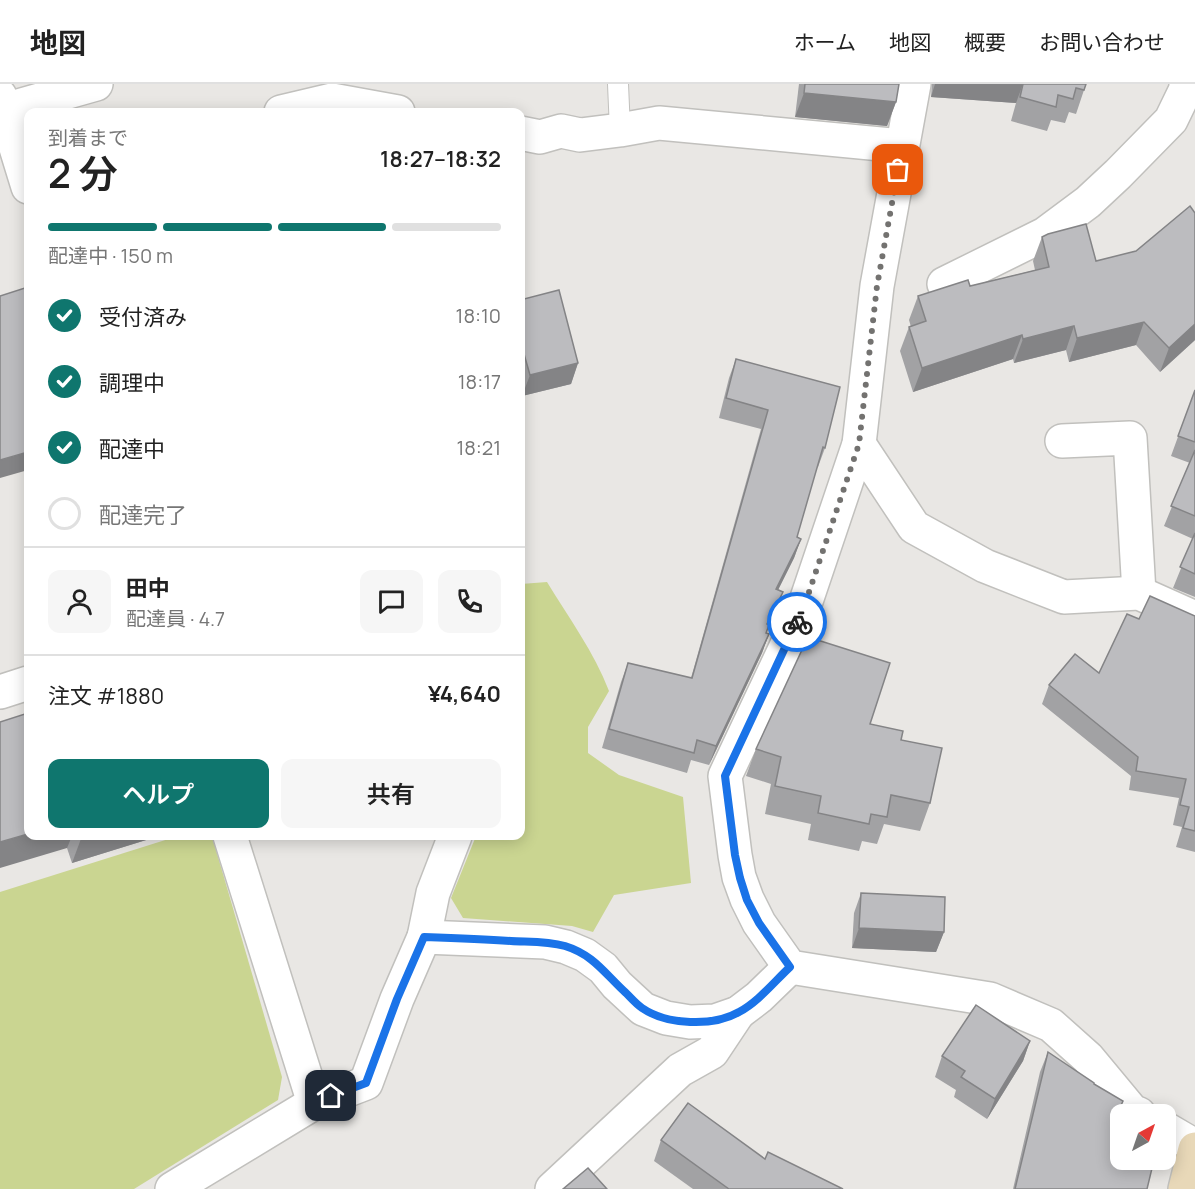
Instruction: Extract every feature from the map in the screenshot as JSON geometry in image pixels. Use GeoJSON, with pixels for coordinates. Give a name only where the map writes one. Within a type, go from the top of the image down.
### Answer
{"type":"FeatureCollection","features":[{"type":"Feature","properties":{"kind":"main road"},"geometry":{"type":"LineString","coordinates":[[1185,1189],[1195,1148]]}},
{"type":"Feature","properties":{"kind":"street"},"geometry":{"type":"LineString","coordinates":[[24,174],[2,103],[96,84]]}},
{"type":"Feature","properties":{"kind":"street"},"geometry":{"type":"LineString","coordinates":[[914,84],[877,286],[859,444],[802,613],[725,776],[735,855],[747,900],[759,923],[790,967],[990,999],[1051,1024],[1088,1058],[1126,1104]]}},
{"type":"Feature","properties":{"kind":"street"},"geometry":{"type":"LineString","coordinates":[[944,284],[1045,234],[1088,202],[1171,120],[1186,84]]}},
{"type":"Feature","properties":{"kind":"street"},"geometry":{"type":"LineString","coordinates":[[296,108],[329,99],[377,108]]}},
{"type":"Feature","properties":{"kind":"street"},"geometry":{"type":"LineString","coordinates":[[525,134],[540,137],[561,131],[580,135],[659,123],[902,146]]}},
{"type":"Feature","properties":{"kind":"street"},"geometry":{"type":"LineString","coordinates":[[1062,441],[1130,438],[1139,593]]}},
{"type":"Feature","properties":{"kind":"street"},"geometry":{"type":"LineString","coordinates":[[859,444],[914,527],[985,566],[1064,597],[1139,593],[1195,618]]}},
{"type":"Feature","properties":{"kind":"street"},"geometry":{"type":"LineString","coordinates":[[0,692],[24,684]]}},
{"type":"Feature","properties":{"kind":"street"},"geometry":{"type":"LineString","coordinates":[[231,840],[314,1103]]}},
{"type":"Feature","properties":{"kind":"street"},"geometry":{"type":"LineString","coordinates":[[172,1189],[314,1103],[366,1083],[397,999],[424,937],[433,893],[453,840]]}},
{"type":"Feature","properties":{"kind":"street"},"geometry":{"type":"LineString","coordinates":[[424,937],[545,942],[566,947],[585,955],[603,968],[617,985],[643,1009],[666,1018],[690,1022],[715,1021],[738,1013],[759,997],[790,967]]}},
{"type":"Feature","properties":{"kind":"street"},"geometry":{"type":"LineString","coordinates":[[552,1189],[680,1070],[712,1052],[738,1013]]}},
{"type":"Feature","properties":{"kind":"street"},"geometry":{"type":"LineString","coordinates":[[1176,1136],[1195,1148]]}},
{"type":"Feature","properties":{"kind":"lane"},"geometry":{"type":"LineString","coordinates":[[618,84],[620,130]]}},
{"type":"Feature","properties":{"kind":"green space"},"geometry":{"type":"Polygon","coordinates":[[[547,582],[589,649],[609,691],[588,727],[588,753],[619,775],[683,797],[691,883],[614,895],[593,932],[572,926],[463,918],[451,898],[474,840],[525,840],[525,584],[547,582]]]}},
{"type":"Feature","properties":{"kind":"green space"},"geometry":{"type":"Polygon","coordinates":[[[165,840],[213,840],[282,1077],[278,1100],[134,1189],[0,1189],[0,892],[165,840]]]}},
{"type":"Feature","properties":{"kind":"building"},"geometry":{"type":"Polygon","coordinates":[[[805,84],[899,84],[896,102],[804,93],[805,84]]]}},
{"type":"Feature","properties":{"kind":"building"},"geometry":{"type":"Polygon","coordinates":[[[1023,84],[1086,84],[1084,90],[1076,88],[1073,99],[1058,95],[1056,107],[1020,97],[1023,84]]]}},
{"type":"Feature","properties":{"kind":"building"},"geometry":{"type":"Polygon","coordinates":[[[1190,206],[1195,213],[1195,324],[1169,348],[1144,322],[1077,338],[1074,326],[1023,339],[1022,335],[922,368],[909,327],[926,321],[918,296],[968,280],[970,286],[1049,267],[1042,237],[1086,224],[1096,261],[1136,251],[1190,206]]]}},
{"type":"Feature","properties":{"kind":"building"},"geometry":{"type":"Polygon","coordinates":[[[24,288],[24,453],[0,460],[0,296],[24,288]]]}},
{"type":"Feature","properties":{"kind":"building"},"geometry":{"type":"Polygon","coordinates":[[[559,290],[578,363],[530,375],[525,358],[525,299],[559,290]]]}},
{"type":"Feature","properties":{"kind":"building"},"geometry":{"type":"Polygon","coordinates":[[[736,359],[840,387],[825,448],[823,447],[797,537],[801,539],[776,589],[783,592],[767,624],[769,625],[766,633],[769,634],[716,746],[697,740],[694,753],[609,729],[628,663],[692,678],[768,410],[726,398],[736,359]]]}},
{"type":"Feature","properties":{"kind":"building"},"geometry":{"type":"Polygon","coordinates":[[[1195,390],[1195,442],[1178,436],[1195,390]]]}},
{"type":"Feature","properties":{"kind":"building"},"geometry":{"type":"Polygon","coordinates":[[[1195,450],[1195,516],[1171,506],[1195,450]]]}},
{"type":"Feature","properties":{"kind":"building"},"geometry":{"type":"Polygon","coordinates":[[[1195,533],[1195,574],[1180,567],[1195,533]]]}},
{"type":"Feature","properties":{"kind":"building"},"geometry":{"type":"Polygon","coordinates":[[[1150,596],[1195,616],[1195,831],[1183,828],[1189,807],[1180,805],[1186,779],[1136,771],[1138,757],[1049,685],[1075,654],[1099,673],[1127,614],[1139,619],[1150,596]]]}},
{"type":"Feature","properties":{"kind":"building"},"geometry":{"type":"Polygon","coordinates":[[[808,637],[890,663],[870,724],[903,731],[901,740],[942,748],[930,803],[891,795],[887,817],[871,814],[869,824],[818,813],[821,796],[775,786],[781,757],[756,749],[808,637]]]}},
{"type":"Feature","properties":{"kind":"building"},"geometry":{"type":"Polygon","coordinates":[[[24,714],[24,835],[0,842],[0,722],[24,714]]]}},
{"type":"Feature","properties":{"kind":"building"},"geometry":{"type":"Polygon","coordinates":[[[861,893],[945,897],[944,932],[859,928],[861,893]]]}},
{"type":"Feature","properties":{"kind":"building"},"geometry":{"type":"Polygon","coordinates":[[[976,1005],[1030,1041],[995,1099],[961,1077],[965,1071],[942,1056],[976,1005]]]}},
{"type":"Feature","properties":{"kind":"building"},"geometry":{"type":"Polygon","coordinates":[[[1048,1052],[1123,1101],[1122,1104],[1110,1104],[1110,1170],[1152,1170],[1147,1189],[1015,1189],[1048,1052]]]}},
{"type":"Feature","properties":{"kind":"building"},"geometry":{"type":"Polygon","coordinates":[[[688,1103],[765,1159],[768,1152],[843,1189],[729,1189],[661,1140],[688,1103]]]}},
{"type":"Feature","properties":{"kind":"building"},"geometry":{"type":"Polygon","coordinates":[[[588,1168],[607,1189],[563,1189],[588,1168]]]}},
{"type":"Feature","properties":{"kind":"way so far"},"geometry":{"type":"LineString","coordinates":[[797,622],[859,444],[877,286],[898,170]]}},
{"type":"Feature","properties":{"kind":"route"},"geometry":{"type":"LineString","coordinates":[[331,1096],[366,1083],[397,999],[424,937],[545,942],[566,947],[585,955],[603,968],[617,985],[643,1009],[666,1018],[690,1022],[715,1021],[738,1013],[759,997],[790,967],[759,923],[747,900],[735,855],[725,776],[797,622]]}}]}
